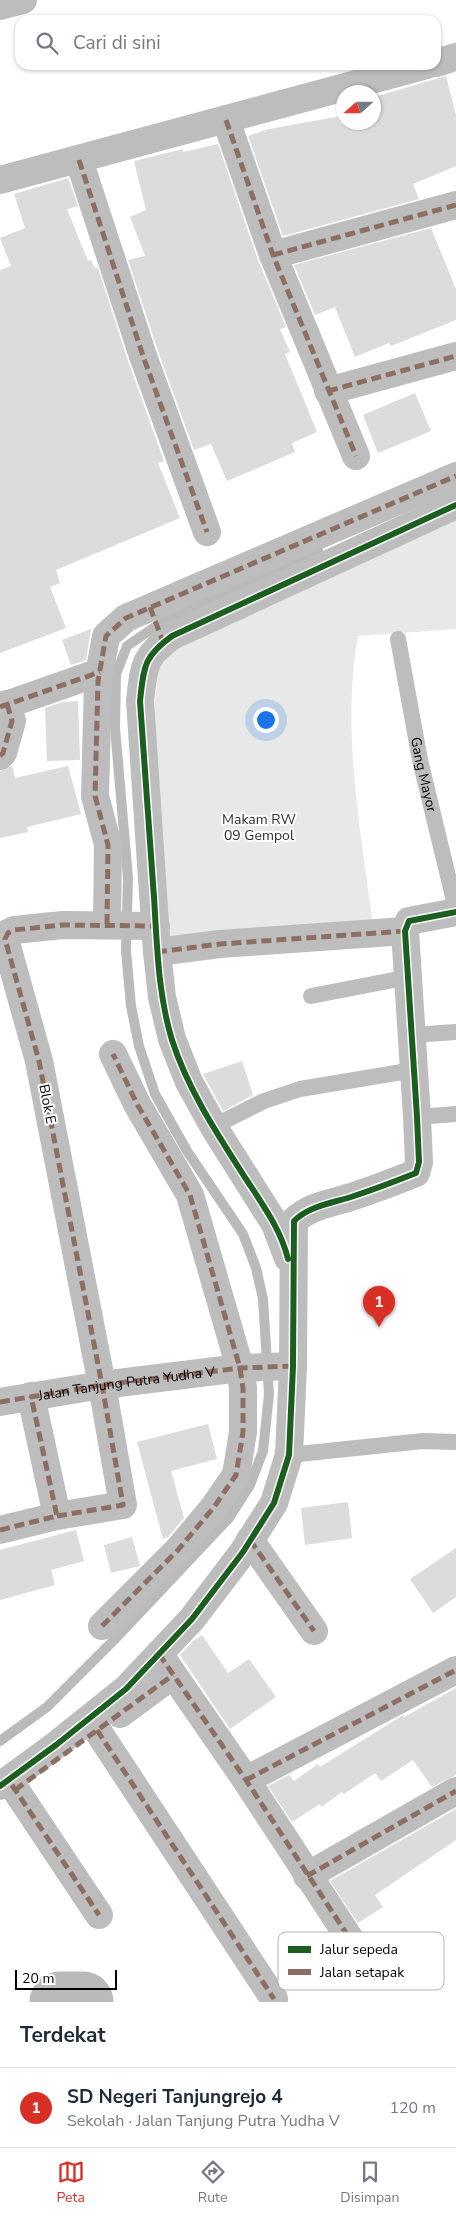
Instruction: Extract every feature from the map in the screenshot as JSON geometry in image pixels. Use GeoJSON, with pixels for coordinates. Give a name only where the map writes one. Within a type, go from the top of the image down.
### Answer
{"type":"FeatureCollection","features":[{"type":"Feature","properties":{"kind":"street"},"geometry":{"type":"LineString","coordinates":[[0,6],[23,0]]}},
{"type":"Feature","properties":{"kind":"street"},"geometry":{"type":"LineString","coordinates":[[441,61],[456,57]]}},
{"type":"Feature","properties":{"kind":"street"},"geometry":{"type":"LineString","coordinates":[[0,180],[409,70]]}},
{"type":"Feature","properties":{"kind":"street"},"geometry":{"type":"LineString","coordinates":[[226,120],[273,255],[356,456]]}},
{"type":"Feature","properties":{"kind":"street"},"geometry":{"type":"LineString","coordinates":[[79,160],[143,356],[208,532]]}},
{"type":"Feature","properties":{"kind":"street"},"geometry":{"type":"LineString","coordinates":[[273,255],[456,205]]}},
{"type":"Feature","properties":{"kind":"street"},"geometry":{"type":"LineString","coordinates":[[328,391],[456,356]]}},
{"type":"Feature","properties":{"kind":"street"},"geometry":{"type":"LineString","coordinates":[[294,1280],[285,1246],[275,1224],[215,1129],[189,1082],[172,1040],[162,997],[136,930],[108,845],[95,796],[100,672],[106,636],[126,618],[456,476]]}},
{"type":"Feature","properties":{"kind":"street"},"geometry":{"type":"LineString","coordinates":[[136,930],[140,701],[144,667],[156,647],[172,636],[456,505]]}},
{"type":"Feature","properties":{"kind":"street"},"geometry":{"type":"LineString","coordinates":[[151,608],[163,641]]}},
{"type":"Feature","properties":{"kind":"street"},"geometry":{"type":"LineString","coordinates":[[0,756],[3,753],[12,722],[3,706],[100,672]]}},
{"type":"Feature","properties":{"kind":"street"},"geometry":{"type":"LineString","coordinates":[[8,1785],[97,1730],[166,1664],[192,1619],[250,1540],[274,1503],[289,1454],[288,1366],[294,1280],[294,1221],[302,1214],[314,1208],[416,1173],[418,1162],[417,1117],[405,930],[409,921],[456,910]]}},
{"type":"Feature","properties":{"kind":"street","name":"Blok E"},"geometry":{"type":"LineString","coordinates":[[102,1385],[40,1061],[5,938],[8,933],[14,930],[63,925],[136,930]]}},
{"type":"Feature","properties":{"kind":"street"},"geometry":{"type":"LineString","coordinates":[[136,930],[220,944],[405,930]]}},
{"type":"Feature","properties":{"kind":"street"},"geometry":{"type":"LineString","coordinates":[[102,1626],[178,1550],[214,1507],[236,1475],[243,1432],[243,1388],[247,1368],[190,1195],[137,1104],[113,1054]]}},
{"type":"Feature","properties":{"kind":"street","name":"Jalan Tanjung Putra Yudha V"},"geometry":{"type":"LineString","coordinates":[[0,1402],[102,1385],[247,1368],[288,1366]]}},
{"type":"Feature","properties":{"kind":"street"},"geometry":{"type":"LineString","coordinates":[[0,1530],[57,1516],[123,1505],[102,1385]]}},
{"type":"Feature","properties":{"kind":"street"},"geometry":{"type":"LineString","coordinates":[[31,1396],[57,1516]]}},
{"type":"Feature","properties":{"kind":"street"},"geometry":{"type":"LineString","coordinates":[[250,1540],[314,1631]]}},
{"type":"Feature","properties":{"kind":"street"},"geometry":{"type":"LineString","coordinates":[[166,1664],[246,1780],[345,1932]]}},
{"type":"Feature","properties":{"kind":"street"},"geometry":{"type":"LineString","coordinates":[[8,1785],[126,1688],[166,1664]]}},
{"type":"Feature","properties":{"kind":"street"},"geometry":{"type":"LineString","coordinates":[[246,1780],[456,1670]]}},
{"type":"Feature","properties":{"kind":"street"},"geometry":{"type":"LineString","coordinates":[[97,1730],[274,1999]]}},
{"type":"Feature","properties":{"kind":"street"},"geometry":{"type":"LineString","coordinates":[[8,1785],[99,1915]]}},
{"type":"Feature","properties":{"kind":"street"},"geometry":{"type":"LineString","coordinates":[[307,1876],[456,1791]]}},
{"type":"Feature","properties":{"kind":"lane","name":"Gang Mayor"},"geometry":{"type":"LineString","coordinates":[[398,639],[420,760],[456,910]]}},
{"type":"Feature","properties":{"kind":"lane"},"geometry":{"type":"LineString","coordinates":[[311,996],[409,977]]}},
{"type":"Feature","properties":{"kind":"lane"},"geometry":{"type":"LineString","coordinates":[[412,1035],[456,1032]]}},
{"type":"Feature","properties":{"kind":"lane"},"geometry":{"type":"LineString","coordinates":[[224,1121],[264,1101],[300,1089],[414,1070]]}},
{"type":"Feature","properties":{"kind":"lane"},"geometry":{"type":"LineString","coordinates":[[417,1117],[456,1114]]}},
{"type":"Feature","properties":{"kind":"lane"},"geometry":{"type":"LineString","coordinates":[[289,1454],[423,1441],[456,1442]]}},
{"type":"Feature","properties":{"kind":"green space","name":"Makam RW 09 Gempol"},"geometry":{"type":"Polygon","coordinates":[[[456,514],[456,629],[358,636],[351,708],[352,745],[358,818],[373,926],[169,942],[154,714],[158,671],[172,652],[334,571],[456,514]]]}},
{"type":"Feature","properties":{"kind":"building"},"geometry":{"type":"Polygon","coordinates":[[[446,76],[456,115],[456,166],[413,184],[419,199],[283,236],[248,136],[269,129],[336,117],[336,130],[381,130],[381,95],[446,76]]]}},
{"type":"Feature","properties":{"kind":"building"},"geometry":{"type":"Polygon","coordinates":[[[218,144],[258,260],[286,327],[280,329],[290,352],[285,354],[317,432],[292,443],[295,452],[227,481],[211,444],[194,450],[158,351],[128,260],[145,256],[130,217],[146,210],[134,161],[183,149],[183,152],[218,144]]]}},
{"type":"Feature","properties":{"kind":"building"},"geometry":{"type":"Polygon","coordinates":[[[68,178],[78,206],[67,209],[88,261],[91,260],[95,268],[98,268],[128,361],[164,461],[158,463],[180,518],[56,570],[60,583],[50,587],[66,628],[0,653],[0,270],[11,266],[0,238],[25,228],[14,194],[68,178]]]}},
{"type":"Feature","properties":{"kind":"building"},"geometry":{"type":"Polygon","coordinates":[[[431,228],[456,289],[456,320],[391,346],[389,343],[355,357],[335,307],[315,315],[294,265],[431,228]]]}},
{"type":"Feature","properties":{"kind":"building"},"geometry":{"type":"Polygon","coordinates":[[[415,393],[431,431],[378,453],[363,415],[415,393]]]}},
{"type":"Feature","properties":{"kind":"building"},"geometry":{"type":"Polygon","coordinates":[[[91,629],[86,660],[71,665],[62,640],[91,629]]]}},
{"type":"Feature","properties":{"kind":"building"},"geometry":{"type":"Polygon","coordinates":[[[78,701],[80,760],[47,761],[45,708],[63,702],[78,701]]]}},
{"type":"Feature","properties":{"kind":"building"},"geometry":{"type":"Polygon","coordinates":[[[12,766],[15,778],[68,766],[81,814],[27,827],[28,832],[0,838],[0,771],[12,766]]]}},
{"type":"Feature","properties":{"kind":"building"},"geometry":{"type":"Polygon","coordinates":[[[242,1061],[253,1095],[223,1111],[203,1074],[242,1061]]]}},
{"type":"Feature","properties":{"kind":"building"},"geometry":{"type":"Polygon","coordinates":[[[208,1424],[217,1459],[171,1471],[184,1518],[168,1537],[163,1539],[137,1442],[208,1424]]]}},
{"type":"Feature","properties":{"kind":"building"},"geometry":{"type":"Polygon","coordinates":[[[348,1502],[352,1538],[305,1545],[301,1508],[348,1502]]]}},
{"type":"Feature","properties":{"kind":"building"},"geometry":{"type":"Polygon","coordinates":[[[76,1530],[84,1561],[51,1570],[55,1585],[0,1600],[0,1550],[76,1530]]]}},
{"type":"Feature","properties":{"kind":"building"},"geometry":{"type":"Polygon","coordinates":[[[132,1537],[140,1566],[111,1573],[104,1545],[132,1537]]]}},
{"type":"Feature","properties":{"kind":"building"},"geometry":{"type":"Polygon","coordinates":[[[456,1548],[456,1597],[433,1613],[410,1579],[456,1548]]]}},
{"type":"Feature","properties":{"kind":"building"},"geometry":{"type":"Polygon","coordinates":[[[202,1635],[228,1673],[249,1659],[276,1697],[230,1729],[180,1655],[193,1641],[202,1635]]]}},
{"type":"Feature","properties":{"kind":"building"},"geometry":{"type":"Polygon","coordinates":[[[456,1688],[456,1775],[432,1787],[413,1760],[381,1781],[375,1773],[344,1794],[342,1792],[321,1807],[320,1804],[292,1822],[268,1786],[289,1775],[294,1781],[318,1764],[320,1767],[403,1715],[404,1717],[456,1688]]]}},
{"type":"Feature","properties":{"kind":"building"},"geometry":{"type":"Polygon","coordinates":[[[456,1809],[456,1840],[375,1895],[383,1907],[358,1923],[330,1881],[456,1809]]]}},
{"type":"Feature","properties":{"kind":"waterway"},"geometry":{"type":"LineString","coordinates":[[0,1741],[47,1707],[114,1640],[229,1518],[250,1485],[263,1451],[269,1394],[263,1299],[256,1268],[243,1234],[187,1151],[155,1094],[139,1046],[131,1006],[126,951],[128,878],[115,728],[116,674],[127,646],[159,624],[318,550]]}},
{"type":"Feature","properties":{"kind":"waterway"},"geometry":{"type":"LineString","coordinates":[[60,2002],[83,2002]]}},
{"type":"Feature","properties":{"kind":"marked path"},"geometry":{"type":"LineString","coordinates":[[226,120],[273,255],[356,456]]}},
{"type":"Feature","properties":{"kind":"marked path"},"geometry":{"type":"LineString","coordinates":[[79,160],[143,356],[207,532]]}},
{"type":"Feature","properties":{"kind":"marked path"},"geometry":{"type":"LineString","coordinates":[[273,255],[456,205]]}},
{"type":"Feature","properties":{"kind":"marked path"},"geometry":{"type":"LineString","coordinates":[[328,391],[456,356]]}},
{"type":"Feature","properties":{"kind":"marked path"},"geometry":{"type":"LineString","coordinates":[[107,924],[108,845],[95,796],[98,681],[106,636],[126,618],[456,476]]}},
{"type":"Feature","properties":{"kind":"marked path"},"geometry":{"type":"LineString","coordinates":[[150,607],[163,642]]}},
{"type":"Feature","properties":{"kind":"marked path"},"geometry":{"type":"LineString","coordinates":[[0,707],[100,672]]}},
{"type":"Feature","properties":{"kind":"marked path"},"geometry":{"type":"LineString","coordinates":[[0,756],[3,753],[12,721],[7,704]]}},
{"type":"Feature","properties":{"kind":"marked path"},"geometry":{"type":"LineString","coordinates":[[57,1516],[123,1505],[102,1385],[39,1061],[5,939],[8,933],[14,930],[63,925],[156,926]]}},
{"type":"Feature","properties":{"kind":"marked path"},"geometry":{"type":"LineString","coordinates":[[157,952],[220,944],[405,931]]}},
{"type":"Feature","properties":{"kind":"marked path"},"geometry":{"type":"LineString","coordinates":[[102,1626],[178,1550],[214,1507],[236,1475],[243,1432],[243,1388],[240,1368],[190,1195],[137,1104],[113,1054]]}},
{"type":"Feature","properties":{"kind":"marked path"},"geometry":{"type":"LineString","coordinates":[[0,1402],[102,1385],[240,1368],[293,1366]]}},
{"type":"Feature","properties":{"kind":"marked path"},"geometry":{"type":"LineString","coordinates":[[0,1530],[57,1516],[31,1396]]}},
{"type":"Feature","properties":{"kind":"marked path"},"geometry":{"type":"LineString","coordinates":[[250,1540],[314,1631]]}},
{"type":"Feature","properties":{"kind":"marked path"},"geometry":{"type":"LineString","coordinates":[[159,1654],[246,1780],[345,1932]]}},
{"type":"Feature","properties":{"kind":"marked path"},"geometry":{"type":"LineString","coordinates":[[246,1780],[456,1670]]}},
{"type":"Feature","properties":{"kind":"marked path"},"geometry":{"type":"LineString","coordinates":[[15,1790],[173,1675]]}},
{"type":"Feature","properties":{"kind":"marked path"},"geometry":{"type":"LineString","coordinates":[[97,1730],[274,1999]]}},
{"type":"Feature","properties":{"kind":"marked path"},"geometry":{"type":"LineString","coordinates":[[12,1785],[99,1915]]}},
{"type":"Feature","properties":{"kind":"marked path"},"geometry":{"type":"LineString","coordinates":[[307,1876],[456,1791]]}},
{"type":"Feature","properties":{"kind":"cycle path"},"geometry":{"type":"LineString","coordinates":[[288,1259],[281,1238],[271,1218],[214,1129],[186,1077],[167,1023],[157,951],[140,701],[144,671],[155,650],[172,636],[456,505]]}},
{"type":"Feature","properties":{"kind":"cycle path"},"geometry":{"type":"LineString","coordinates":[[0,1786],[56,1745],[126,1689],[192,1619],[243,1552],[274,1503],[289,1455],[293,1366],[294,1221],[307,1211],[416,1173],[419,1162],[417,1117],[405,931],[409,921],[456,912]]}},
{"type":"Feature","properties":{"kind":"place","name":"SD Negeri Tanjungrejo 4"},"geometry":{"type":"Point","coordinates":[379,1327]}}]}
